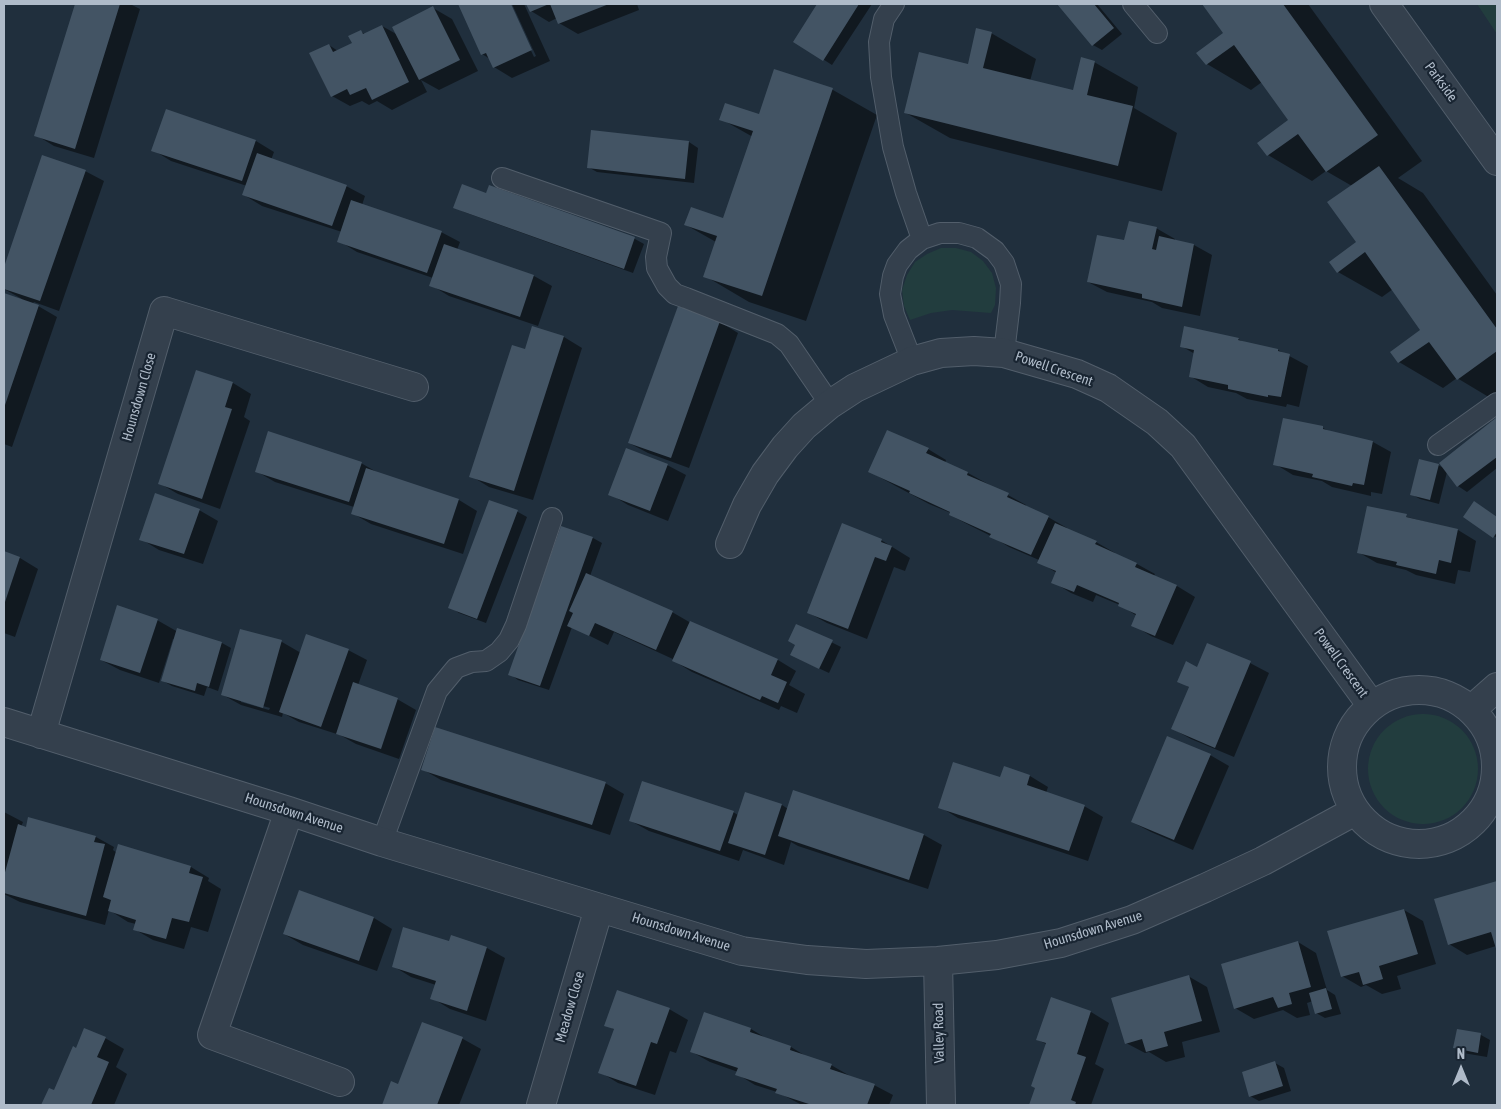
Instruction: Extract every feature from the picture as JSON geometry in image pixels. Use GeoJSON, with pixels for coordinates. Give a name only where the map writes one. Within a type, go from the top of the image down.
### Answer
{"type":"FeatureCollection","features":[{"type":"Feature","properties":{"kind":"street","name":"Parkside"},"geometry":{"type":"LineString","coordinates":[[1384,4],[1497,161]]}},
{"type":"Feature","properties":{"kind":"street","name":"Hounsdown Close"},"geometry":{"type":"LineString","coordinates":[[41,734],[164,311],[414,387]]}},
{"type":"Feature","properties":{"kind":"street","name":"Powell Crescent"},"geometry":{"type":"LineString","coordinates":[[730,544],[746,505],[764,474],[804,426],[830,404],[855,388],[912,361],[941,353],[974,351],[1004,353],[1077,374],[1108,388],[1157,422],[1176,440],[1372,706]]}},
{"type":"Feature","properties":{"kind":"street"},"geometry":{"type":"LineString","coordinates":[[1471,710],[1497,687]]}},
{"type":"Feature","properties":{"kind":"street"},"geometry":{"type":"LineString","coordinates":[[1422,690],[1448,695],[1471,710],[1487,730],[1496,754],[1495,781],[1487,805],[1470,825],[1448,838],[1422,844],[1397,841],[1373,830],[1355,810],[1345,790],[1341,766],[1345,744],[1356,722],[1372,706],[1395,693],[1422,690]]}},
{"type":"Feature","properties":{"kind":"street","name":"Hounsdown Avenue"},"geometry":{"type":"LineString","coordinates":[[4,722],[289,810],[382,842],[742,951],[806,960],[866,964],[938,961],[997,955],[1061,943],[1132,920],[1263,861],[1355,810]]}},
{"type":"Feature","properties":{"kind":"street"},"geometry":{"type":"LineString","coordinates":[[289,810],[212,1035],[340,1082]]}},
{"type":"Feature","properties":{"kind":"street","name":"Meadow Close"},"geometry":{"type":"LineString","coordinates":[[540,1105],[599,908]]}},
{"type":"Feature","properties":{"kind":"street","name":"Valley Road"},"geometry":{"type":"LineString","coordinates":[[938,961],[940,1105]]}},
{"type":"Feature","properties":{"kind":"lane"},"geometry":{"type":"LineString","coordinates":[[894,4],[884,19],[879,42],[881,77],[893,147],[922,240]]}},
{"type":"Feature","properties":{"kind":"lane"},"geometry":{"type":"LineString","coordinates":[[1133,4],[1157,33]]}},
{"type":"Feature","properties":{"kind":"lane"},"geometry":{"type":"LineString","coordinates":[[502,178],[661,233],[656,257],[658,268],[667,286],[675,294],[777,334],[789,344],[830,404]]}},
{"type":"Feature","properties":{"kind":"lane"},"geometry":{"type":"LineString","coordinates":[[912,361],[894,315],[890,294],[893,276],[897,264],[908,250],[922,240],[940,233],[959,233],[977,238],[994,251],[1004,262],[1011,284],[1004,353]]}},
{"type":"Feature","properties":{"kind":"lane"},"geometry":{"type":"LineString","coordinates":[[1438,445],[1497,403]]}},
{"type":"Feature","properties":{"kind":"lane"},"geometry":{"type":"LineString","coordinates":[[382,842],[437,691],[456,668],[472,662],[486,662],[499,652],[509,640],[516,625],[552,518]]}},
{"type":"Feature","properties":{"kind":"green space"},"geometry":{"type":"Polygon","coordinates":[[[1477,4],[1497,4],[1497,34],[1477,4]]]}},
{"type":"Feature","properties":{"kind":"green space"},"geometry":{"type":"Polygon","coordinates":[[[941,248],[956,248],[971,252],[983,261],[992,273],[996,288],[995,305],[991,313],[952,310],[931,313],[910,320],[904,306],[902,290],[907,275],[915,262],[941,248]]]}},
{"type":"Feature","properties":{"kind":"green space"},"geometry":{"type":"Polygon","coordinates":[[[1423,714],[1444,718],[1462,730],[1474,748],[1478,769],[1474,790],[1462,808],[1444,820],[1423,824],[1402,820],[1384,808],[1372,790],[1368,769],[1372,748],[1384,730],[1402,718],[1423,714]]]}},
{"type":"Feature","properties":{"kind":"building"},"geometry":{"type":"Polygon","coordinates":[[[75,4],[120,4],[75,149],[34,136],[75,4]]]}},
{"type":"Feature","properties":{"kind":"building"},"geometry":{"type":"Polygon","coordinates":[[[458,4],[511,4],[532,50],[493,68],[486,53],[481,55],[458,4]]]}},
{"type":"Feature","properties":{"kind":"building"},"geometry":{"type":"Polygon","coordinates":[[[526,4],[549,4],[530,12],[526,4]]]}},
{"type":"Feature","properties":{"kind":"building"},"geometry":{"type":"Polygon","coordinates":[[[550,4],[609,4],[558,24],[550,4]]]}},
{"type":"Feature","properties":{"kind":"building"},"geometry":{"type":"Polygon","coordinates":[[[817,4],[859,4],[823,61],[793,42],[817,4]]]}},
{"type":"Feature","properties":{"kind":"building"},"geometry":{"type":"Polygon","coordinates":[[[1057,4],[1094,4],[1114,28],[1092,46],[1057,4]]]}},
{"type":"Feature","properties":{"kind":"building"},"geometry":{"type":"Polygon","coordinates":[[[1202,4],[1283,4],[1378,135],[1326,172],[1298,134],[1267,156],[1257,143],[1288,120],[1234,45],[1206,65],[1196,53],[1223,33],[1202,4]]]}},
{"type":"Feature","properties":{"kind":"building"},"geometry":{"type":"Polygon","coordinates":[[[433,6],[460,60],[419,80],[392,27],[433,6]]]}},
{"type":"Feature","properties":{"kind":"building"},"geometry":{"type":"Polygon","coordinates":[[[382,25],[409,82],[372,100],[366,88],[350,95],[347,89],[331,97],[309,53],[329,44],[333,52],[352,43],[348,36],[361,30],[363,34],[382,25]]]}},
{"type":"Feature","properties":{"kind":"building"},"geometry":{"type":"Polygon","coordinates":[[[976,28],[992,32],[983,68],[1073,90],[1081,57],[1095,61],[1087,95],[1133,106],[1118,166],[904,113],[919,52],[968,64],[976,28]]]}},
{"type":"Feature","properties":{"kind":"building"},"geometry":{"type":"Polygon","coordinates":[[[774,69],[833,88],[762,296],[703,277],[717,236],[684,225],[691,207],[723,218],[753,131],[719,120],[725,103],[759,114],[774,69]]]}},
{"type":"Feature","properties":{"kind":"building"},"geometry":{"type":"Polygon","coordinates":[[[166,109],[256,140],[242,181],[151,151],[166,109]]]}},
{"type":"Feature","properties":{"kind":"building"},"geometry":{"type":"Polygon","coordinates":[[[591,130],[689,141],[685,179],[587,168],[591,130]]]}},
{"type":"Feature","properties":{"kind":"building"},"geometry":{"type":"Polygon","coordinates":[[[257,153],[347,185],[332,226],[242,195],[257,153]]]}},
{"type":"Feature","properties":{"kind":"building"},"geometry":{"type":"Polygon","coordinates":[[[42,155],[86,170],[40,301],[4,289],[4,267],[42,155]]]}},
{"type":"Feature","properties":{"kind":"building"},"geometry":{"type":"Polygon","coordinates":[[[1379,166],[1497,329],[1497,351],[1457,380],[1429,342],[1398,363],[1390,352],[1420,330],[1365,252],[1337,273],[1329,262],[1356,242],[1327,202],[1379,166]]]}},
{"type":"Feature","properties":{"kind":"building"},"geometry":{"type":"Polygon","coordinates":[[[462,184],[486,193],[489,185],[635,237],[624,269],[453,208],[462,184]]]}},
{"type":"Feature","properties":{"kind":"building"},"geometry":{"type":"Polygon","coordinates":[[[351,200],[442,231],[427,273],[337,242],[351,200]]]}},
{"type":"Feature","properties":{"kind":"building"},"geometry":{"type":"Polygon","coordinates":[[[1129,221],[1157,227],[1152,249],[1156,250],[1159,236],[1194,244],[1182,307],[1142,298],[1142,294],[1087,282],[1097,235],[1124,240],[1129,221]]]}},
{"type":"Feature","properties":{"kind":"building"},"geometry":{"type":"Polygon","coordinates":[[[444,244],[534,275],[520,317],[429,286],[444,244]]]}},
{"type":"Feature","properties":{"kind":"building"},"geometry":{"type":"Polygon","coordinates":[[[4,293],[39,305],[4,408],[4,293]]]}},
{"type":"Feature","properties":{"kind":"building"},"geometry":{"type":"Polygon","coordinates":[[[678,306],[720,321],[671,458],[628,443],[678,306]]]}},
{"type":"Feature","properties":{"kind":"building"},"geometry":{"type":"Polygon","coordinates":[[[532,326],[564,336],[514,491],[469,477],[512,345],[525,349],[532,326]]]}},
{"type":"Feature","properties":{"kind":"building"},"geometry":{"type":"Polygon","coordinates":[[[1184,326],[1239,338],[1238,340],[1278,349],[1278,351],[1290,354],[1281,397],[1268,395],[1268,397],[1228,389],[1228,385],[1189,377],[1194,350],[1180,347],[1184,326]]]}},
{"type":"Feature","properties":{"kind":"building"},"geometry":{"type":"Polygon","coordinates":[[[196,370],[233,382],[225,407],[232,409],[202,499],[158,484],[196,370]]]}},
{"type":"Feature","properties":{"kind":"building"},"geometry":{"type":"Polygon","coordinates":[[[1497,417],[1497,457],[1457,487],[1439,463],[1497,417]]]}},
{"type":"Feature","properties":{"kind":"building"},"geometry":{"type":"Polygon","coordinates":[[[1283,418],[1323,426],[1323,429],[1373,441],[1364,485],[1353,483],[1352,486],[1312,477],[1313,474],[1273,465],[1283,418]]]}},
{"type":"Feature","properties":{"kind":"building"},"geometry":{"type":"Polygon","coordinates":[[[887,430],[929,448],[926,453],[968,472],[967,475],[1009,493],[1007,497],[1049,516],[1031,555],[989,537],[991,534],[949,515],[950,512],[909,493],[910,491],[868,472],[887,430]]]}},
{"type":"Feature","properties":{"kind":"building"},"geometry":{"type":"Polygon","coordinates":[[[268,431],[362,462],[349,502],[255,472],[268,431]]]}},
{"type":"Feature","properties":{"kind":"building"},"geometry":{"type":"Polygon","coordinates":[[[626,448],[668,464],[650,511],[608,495],[626,448]]]}},
{"type":"Feature","properties":{"kind":"building"},"geometry":{"type":"Polygon","coordinates":[[[1419,459],[1439,464],[1430,500],[1410,495],[1419,459]]]}},
{"type":"Feature","properties":{"kind":"building"},"geometry":{"type":"Polygon","coordinates":[[[366,468],[459,499],[444,544],[351,514],[366,468]]]}},
{"type":"Feature","properties":{"kind":"building"},"geometry":{"type":"Polygon","coordinates":[[[155,493],[200,509],[184,554],[139,540],[155,493]]]}},
{"type":"Feature","properties":{"kind":"building"},"geometry":{"type":"Polygon","coordinates":[[[489,500],[518,510],[477,619],[448,608],[489,500]]]}},
{"type":"Feature","properties":{"kind":"building"},"geometry":{"type":"Polygon","coordinates":[[[1474,501],[1497,517],[1497,532],[1493,538],[1463,517],[1474,501]]]}},
{"type":"Feature","properties":{"kind":"building"},"geometry":{"type":"Polygon","coordinates":[[[1367,506],[1407,514],[1406,517],[1458,529],[1451,563],[1439,560],[1436,574],[1396,565],[1397,562],[1357,553],[1367,506]]]}},
{"type":"Feature","properties":{"kind":"building"},"geometry":{"type":"Polygon","coordinates":[[[842,523],[882,539],[881,542],[892,546],[886,561],[875,557],[848,629],[807,613],[842,523]]]}},
{"type":"Feature","properties":{"kind":"building"},"geometry":{"type":"Polygon","coordinates":[[[1055,523],[1097,541],[1095,544],[1137,563],[1135,567],[1177,585],[1155,636],[1131,626],[1136,614],[1118,606],[1119,603],[1077,585],[1074,592],[1051,583],[1056,571],[1037,563],[1055,523]]]}},
{"type":"Feature","properties":{"kind":"building"},"geometry":{"type":"Polygon","coordinates":[[[561,526],[593,537],[540,686],[508,675],[561,526]]]}},
{"type":"Feature","properties":{"kind":"building"},"geometry":{"type":"Polygon","coordinates":[[[4,551],[20,557],[4,605],[4,551]]]}},
{"type":"Feature","properties":{"kind":"building"},"geometry":{"type":"Polygon","coordinates":[[[586,573],[673,611],[656,650],[595,623],[589,636],[567,626],[573,613],[569,611],[586,573]]]}},
{"type":"Feature","properties":{"kind":"building"},"geometry":{"type":"Polygon","coordinates":[[[117,605],[158,619],[140,673],[100,660],[117,605]]]}},
{"type":"Feature","properties":{"kind":"building"},"geometry":{"type":"Polygon","coordinates":[[[690,621],[778,659],[771,675],[787,682],[778,703],[762,696],[760,700],[672,661],[690,621]]]}},
{"type":"Feature","properties":{"kind":"building"},"geometry":{"type":"Polygon","coordinates":[[[796,624],[833,640],[819,669],[790,655],[795,645],[788,641],[796,624]]]}},
{"type":"Feature","properties":{"kind":"building"},"geometry":{"type":"Polygon","coordinates":[[[177,628],[222,642],[209,687],[197,683],[195,691],[161,681],[177,628]]]}},
{"type":"Feature","properties":{"kind":"building"},"geometry":{"type":"Polygon","coordinates":[[[240,629],[282,640],[263,708],[221,695],[240,629]]]}},
{"type":"Feature","properties":{"kind":"building"},"geometry":{"type":"Polygon","coordinates":[[[306,634],[349,649],[321,727],[279,712],[306,634]]]}},
{"type":"Feature","properties":{"kind":"building"},"geometry":{"type":"Polygon","coordinates":[[[1207,643],[1251,661],[1215,748],[1171,729],[1189,687],[1177,682],[1186,661],[1197,667],[1207,643]]]}},
{"type":"Feature","properties":{"kind":"building"},"geometry":{"type":"Polygon","coordinates":[[[353,682],[398,698],[381,749],[336,734],[353,682]]]}},
{"type":"Feature","properties":{"kind":"building"},"geometry":{"type":"Polygon","coordinates":[[[435,727],[606,782],[592,825],[421,770],[435,727]]]}},
{"type":"Feature","properties":{"kind":"building"},"geometry":{"type":"Polygon","coordinates":[[[1167,736],[1211,754],[1174,840],[1131,822],[1167,736]]]}},
{"type":"Feature","properties":{"kind":"building"},"geometry":{"type":"Polygon","coordinates":[[[953,762],[1000,777],[1004,766],[1030,775],[1027,785],[1085,805],[1069,851],[938,808],[953,762]]]}},
{"type":"Feature","properties":{"kind":"building"},"geometry":{"type":"Polygon","coordinates":[[[642,781],[734,811],[720,851],[629,821],[642,781]]]}},
{"type":"Feature","properties":{"kind":"building"},"geometry":{"type":"Polygon","coordinates":[[[793,790],[924,834],[909,880],[778,836],[793,790]]]}},
{"type":"Feature","properties":{"kind":"building"},"geometry":{"type":"Polygon","coordinates":[[[745,792],[782,804],[765,855],[728,843],[745,792]]]}},
{"type":"Feature","properties":{"kind":"building"},"geometry":{"type":"Polygon","coordinates":[[[28,817],[96,836],[94,842],[105,844],[86,916],[4,893],[4,876],[18,824],[26,827],[28,817]]]}},
{"type":"Feature","properties":{"kind":"building"},"geometry":{"type":"Polygon","coordinates":[[[118,844],[191,866],[189,873],[203,877],[189,922],[172,918],[166,939],[133,930],[136,920],[108,911],[111,900],[103,897],[118,844]]]}},
{"type":"Feature","properties":{"kind":"building"},"geometry":{"type":"Polygon","coordinates":[[[1497,881],[1497,952],[1491,932],[1448,945],[1434,899],[1497,881]]]}},
{"type":"Feature","properties":{"kind":"building"},"geometry":{"type":"Polygon","coordinates":[[[299,890],[374,917],[359,961],[283,934],[299,890]]]}},
{"type":"Feature","properties":{"kind":"building"},"geometry":{"type":"Polygon","coordinates":[[[1404,909],[1418,954],[1379,966],[1383,979],[1363,985],[1359,972],[1341,977],[1327,931],[1404,909]]]}},
{"type":"Feature","properties":{"kind":"building"},"geometry":{"type":"Polygon","coordinates":[[[403,927],[449,941],[451,935],[487,947],[467,1011],[430,999],[436,981],[392,967],[403,927]]]}},
{"type":"Feature","properties":{"kind":"building"},"geometry":{"type":"Polygon","coordinates":[[[1298,941],[1311,987],[1289,993],[1292,1004],[1278,1008],[1273,997],[1234,1009],[1221,964],[1298,941]]]}},
{"type":"Feature","properties":{"kind":"building"},"geometry":{"type":"Polygon","coordinates":[[[1189,975],[1202,1021],[1164,1032],[1168,1046],[1146,1052],[1142,1039],[1125,1044],[1111,998],[1189,975]]]}},
{"type":"Feature","properties":{"kind":"building"},"geometry":{"type":"Polygon","coordinates":[[[1326,988],[1332,1009],[1315,1014],[1309,993],[1326,988]]]}},
{"type":"Feature","properties":{"kind":"building"},"geometry":{"type":"Polygon","coordinates":[[[617,990],[670,1008],[657,1044],[651,1042],[636,1086],[598,1073],[614,1029],[604,1026],[617,990]]]}},
{"type":"Feature","properties":{"kind":"building"},"geometry":{"type":"Polygon","coordinates":[[[1051,997],[1091,1011],[1077,1054],[1086,1057],[1071,1100],[1076,1102],[1075,1105],[1029,1105],[1035,1088],[1031,1086],[1046,1043],[1036,1040],[1051,997]]]}},
{"type":"Feature","properties":{"kind":"building"},"geometry":{"type":"Polygon","coordinates":[[[704,1012],[751,1028],[750,1032],[791,1046],[790,1050],[832,1064],[830,1069],[875,1084],[867,1105],[812,1105],[775,1093],[777,1089],[735,1075],[738,1068],[690,1052],[704,1012]]]}},
{"type":"Feature","properties":{"kind":"building"},"geometry":{"type":"Polygon","coordinates":[[[422,1022],[463,1037],[437,1105],[382,1105],[391,1081],[398,1084],[422,1022]]]}},
{"type":"Feature","properties":{"kind":"building"},"geometry":{"type":"Polygon","coordinates":[[[84,1028],[106,1037],[97,1057],[109,1062],[91,1105],[41,1105],[49,1088],[54,1090],[73,1046],[76,1048],[84,1028]]]}},
{"type":"Feature","properties":{"kind":"building"},"geometry":{"type":"Polygon","coordinates":[[[1457,1029],[1481,1033],[1478,1053],[1453,1048],[1457,1029]]]}},
{"type":"Feature","properties":{"kind":"building"},"geometry":{"type":"Polygon","coordinates":[[[1275,1061],[1283,1086],[1249,1097],[1242,1072],[1275,1061]]]}}]}
